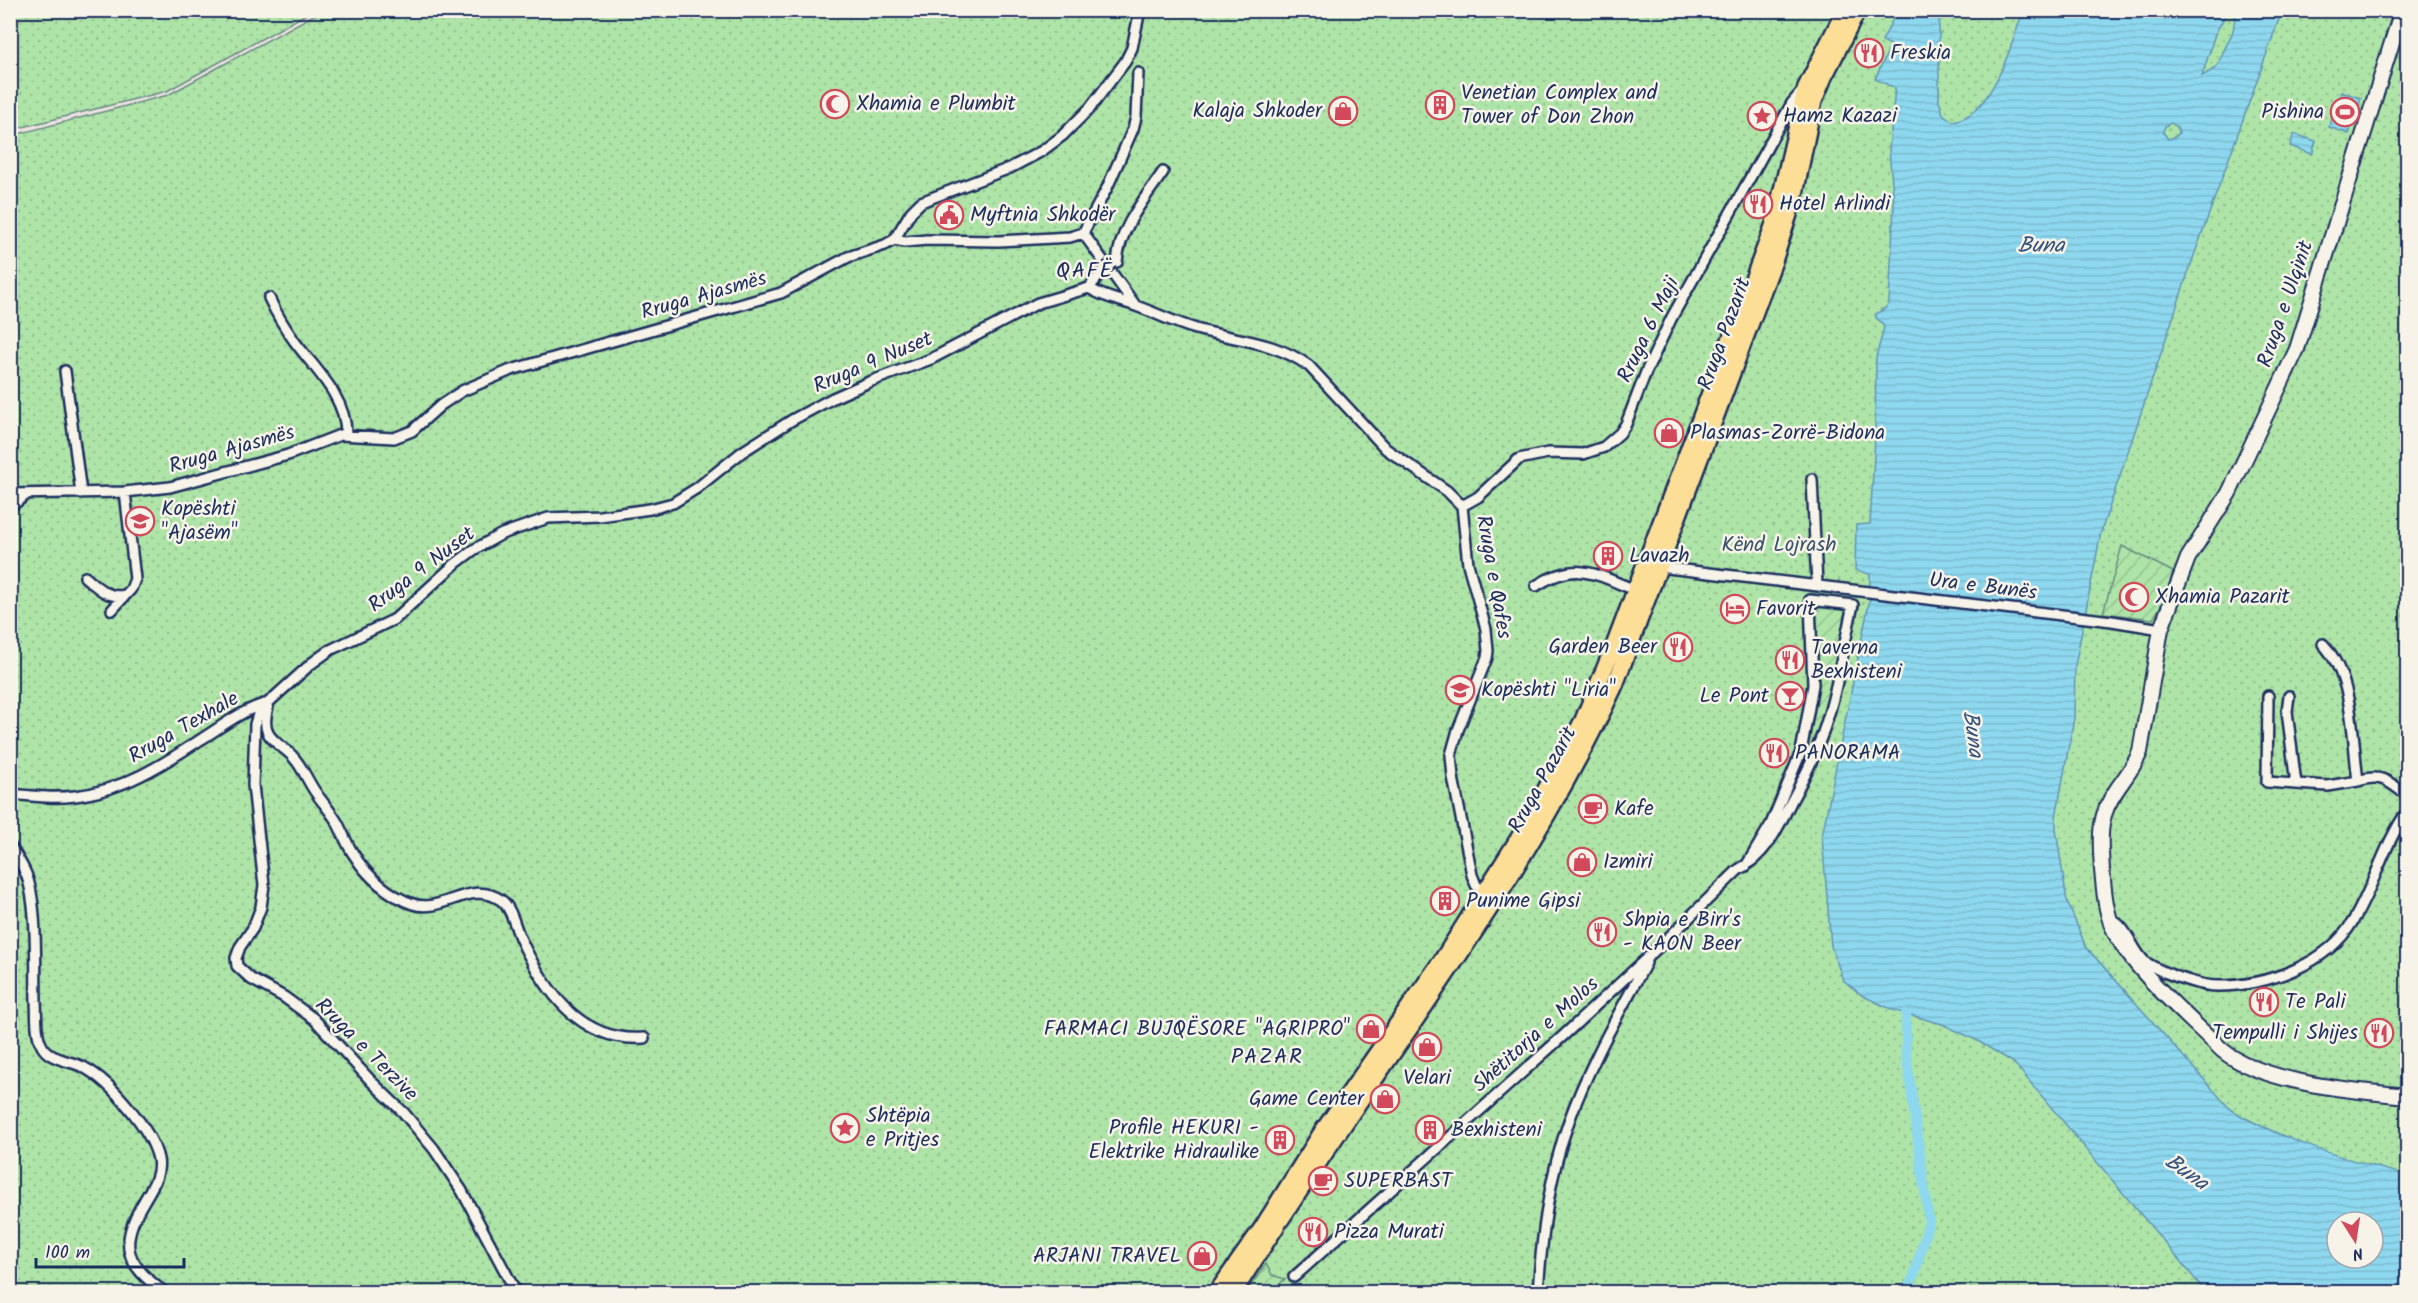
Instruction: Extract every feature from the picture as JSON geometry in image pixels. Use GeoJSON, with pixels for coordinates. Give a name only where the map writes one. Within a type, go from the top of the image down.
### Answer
{"type":"FeatureCollection","features":[{"type":"Feature","properties":{"kind":"main road","name":"Rruga Pazarit"},"geometry":{"type":"LineString","coordinates":[[1217,1293],[1262,1228],[1329,1122],[1438,966],[1539,805],[1583,720],[1601,680],[1779,211],[1806,87],[1845,10]]}},
{"type":"Feature","properties":{"kind":"main road","name":"Rruga Pazarit"},"geometry":{"type":"LineString","coordinates":[[1234,1293],[1310,1175],[1430,1001],[1540,830],[1589,741],[1615,685],[1766,284],[1794,199],[1814,101],[1858,10]]}},
{"type":"Feature","properties":{"kind":"main road","name":"Rruga e Ulqinit"},"geometry":{"type":"LineString","coordinates":[[2402,10],[2297,349],[2229,494],[2188,558],[2161,629],[2140,752],[2132,769],[2110,800],[2103,821],[2102,863],[2110,919],[2120,941],[2134,962],[2222,1050],[2239,1062],[2306,1083],[2408,1096]]}},
{"type":"Feature","properties":{"kind":"street"},"geometry":{"type":"LineString","coordinates":[[894,240],[916,206],[927,198],[1022,162],[1053,144],[1073,127],[1125,62],[1132,48],[1140,10]]}},
{"type":"Feature","properties":{"kind":"street"},"geometry":{"type":"LineString","coordinates":[[1135,305],[1083,233],[1107,188],[1133,129],[1136,117],[1138,74]]}},
{"type":"Feature","properties":{"kind":"street","name":"Rruga 6 Maji"},"geometry":{"type":"LineString","coordinates":[[1462,506],[1478,497],[1519,459],[1548,453],[1583,454],[1604,447],[1620,433],[1672,317],[1792,103],[1806,87]]}},
{"type":"Feature","properties":{"kind":"street"},"geometry":{"type":"LineString","coordinates":[[1089,288],[1102,272],[1114,263],[1125,229],[1163,172]]}},
{"type":"Feature","properties":{"kind":"street","name":"Rruga Ajasmës"},"geometry":{"type":"LineString","coordinates":[[10,494],[125,492],[186,484],[288,455],[331,438],[346,435],[385,439],[404,435],[412,431],[441,405],[462,392],[511,370],[782,292],[848,257],[894,240],[905,242],[999,241],[1070,237],[1083,233]]}},
{"type":"Feature","properties":{"kind":"street","name":"Rruga e Qafes"},"geometry":{"type":"LineString","coordinates":[[1089,288],[1116,301],[1135,305],[1197,329],[1269,345],[1299,359],[1309,366],[1386,449],[1447,490],[1462,506],[1468,564],[1486,629],[1488,651],[1452,746],[1452,766],[1472,875],[1476,885],[1484,893]]}},
{"type":"Feature","properties":{"kind":"street","name":"Rruga 9 Nuset"},"geometry":{"type":"LineString","coordinates":[[269,702],[322,656],[395,619],[455,564],[475,549],[502,534],[549,518],[600,516],[650,509],[673,503],[697,488],[742,452],[792,420],[833,398],[931,359],[1030,307],[1089,288]]}},
{"type":"Feature","properties":{"kind":"street"},"geometry":{"type":"LineString","coordinates":[[269,298],[297,344],[328,385],[342,413],[346,435]]}},
{"type":"Feature","properties":{"kind":"street"},"geometry":{"type":"LineString","coordinates":[[65,371],[81,494]]}},
{"type":"Feature","properties":{"kind":"street"},"geometry":{"type":"LineString","coordinates":[[1812,478],[1817,585]]}},
{"type":"Feature","properties":{"kind":"street"},"geometry":{"type":"LineString","coordinates":[[112,610],[131,589],[135,579],[136,569],[125,492]]}},
{"type":"Feature","properties":{"kind":"street"},"geometry":{"type":"LineString","coordinates":[[10,507],[26,495]]}},
{"type":"Feature","properties":{"kind":"street","name":"Ura e Bunës"},"geometry":{"type":"LineString","coordinates":[[1659,567],[2112,621],[2161,629]]}},
{"type":"Feature","properties":{"kind":"street"},"geometry":{"type":"LineString","coordinates":[[1536,586],[1552,578],[1585,570],[1635,590]]}},
{"type":"Feature","properties":{"kind":"street"},"geometry":{"type":"LineString","coordinates":[[85,577],[101,591],[112,596],[124,595]]}},
{"type":"Feature","properties":{"kind":"street","name":"Shëtitorja e Molos"},"geometry":{"type":"LineString","coordinates":[[1294,1277],[1650,956],[1738,870],[1746,866],[1765,849],[1818,748],[1833,695],[1853,605],[1810,600],[1813,685],[1801,752],[1771,824],[1746,866]]}},
{"type":"Feature","properties":{"kind":"street"},"geometry":{"type":"LineString","coordinates":[[2323,644],[2334,655],[2346,686],[2358,781]]}},
{"type":"Feature","properties":{"kind":"street"},"geometry":{"type":"LineString","coordinates":[[2268,696],[2267,782],[2328,786],[2369,777],[2386,780],[2408,796]]}},
{"type":"Feature","properties":{"kind":"street"},"geometry":{"type":"LineString","coordinates":[[2289,696],[2286,711],[2296,784]]}},
{"type":"Feature","properties":{"kind":"street"},"geometry":{"type":"LineString","coordinates":[[269,702],[265,722],[267,732],[294,757],[338,824],[354,855],[376,881],[396,896],[419,905],[434,905],[471,893],[486,894],[501,900],[507,907],[520,939],[537,970],[574,1016],[598,1032],[630,1039],[644,1038]]}},
{"type":"Feature","properties":{"kind":"street","name":"Rruga Texhale"},"geometry":{"type":"LineString","coordinates":[[11,794],[64,797],[86,795],[110,787],[158,768],[245,712],[269,702]]}},
{"type":"Feature","properties":{"kind":"street","name":"Rruga e Terzive"},"geometry":{"type":"LineString","coordinates":[[269,702],[259,711],[255,724],[253,748],[253,785],[264,885],[261,907],[253,928],[240,946],[236,958],[237,966],[251,979],[314,1018],[372,1082],[404,1113],[434,1149],[458,1184],[516,1293]]}},
{"type":"Feature","properties":{"kind":"street"},"geometry":{"type":"LineString","coordinates":[[2110,919],[2120,925],[2144,961],[2165,972],[2187,979],[2216,986],[2245,983],[2294,971],[2334,945],[2353,922],[2397,825],[2408,810]]}},
{"type":"Feature","properties":{"kind":"street"},"geometry":{"type":"LineString","coordinates":[[10,846],[22,864],[30,887],[37,1023],[42,1046],[50,1055],[79,1065],[106,1083],[128,1106],[157,1153],[158,1174],[133,1224],[129,1257],[136,1269],[164,1293]]}},
{"type":"Feature","properties":{"kind":"street"},"geometry":{"type":"LineString","coordinates":[[1538,1293],[1545,1213],[1555,1167],[1569,1121],[1591,1066],[1650,956]]}},
{"type":"Feature","properties":{"kind":"green space"},"geometry":{"type":"Polygon","coordinates":[[[11,10],[312,11],[167,91],[11,130],[11,10]]]}},
{"type":"Feature","properties":{"kind":"green space","name":"Kënd Lojrash"},"geometry":{"type":"Polygon","coordinates":[[[321,11],[2407,11],[2407,1292],[11,1292],[10,136],[168,95],[321,11]]]}},
{"type":"Feature","properties":{"kind":"green space"},"geometry":{"type":"Polygon","coordinates":[[[2122,546],[2173,572],[2164,601],[2153,619],[2103,613],[2122,546]]]}},
{"type":"Feature","properties":{"kind":"green space"},"geometry":{"type":"Polygon","coordinates":[[[1814,602],[1846,608],[1822,720],[1803,771],[1773,828],[1799,770],[1810,733],[1816,677],[1814,602]]]}},
{"type":"Feature","properties":{"kind":"green space"},"geometry":{"type":"Polygon","coordinates":[[[1266,1264],[1272,1275],[1285,1279],[1271,1292],[1246,1292],[1266,1264]]]}},
{"type":"Feature","properties":{"kind":"water","name":"Buna"},"geometry":{"type":"Polygon","coordinates":[[[1888,10],[1939,11],[1939,101],[1943,114],[1952,121],[1966,117],[1989,93],[2006,58],[2023,11],[2228,11],[2215,34],[2202,76],[2216,68],[2233,31],[2236,11],[2282,11],[2191,264],[2101,532],[2075,666],[2074,718],[2056,817],[2056,830],[2067,901],[2086,947],[2231,1110],[2295,1141],[2407,1175],[2407,1292],[2206,1292],[2014,1063],[1978,1041],[1942,1024],[1893,1010],[1863,996],[1843,980],[1831,946],[1822,836],[1870,598],[1870,574],[1855,570],[1856,525],[1870,524],[1875,438],[1876,357],[1884,328],[1876,318],[1876,314],[1889,303],[1894,205],[1889,150],[1895,88],[1875,79],[1891,45],[1882,41],[1894,17],[1887,13],[1888,10]],[[2171,123],[2165,126],[2163,132],[2168,139],[2179,133],[2177,127],[2171,123]]]}},
{"type":"Feature","properties":{"kind":"water","name":"Pishina"},"geometry":{"type":"Polygon","coordinates":[[[2341,92],[2361,98],[2349,134],[2329,127],[2341,92]]]}},
{"type":"Feature","properties":{"kind":"water","name":"Pishina"},"geometry":{"type":"Polygon","coordinates":[[[2294,134],[2316,141],[2312,154],[2290,146],[2294,134]]]}},
{"type":"Feature","properties":{"kind":"waterway"},"geometry":{"type":"LineString","coordinates":[[1906,1014],[1906,1053],[1929,1221],[1914,1276],[1906,1292]]}},
{"type":"Feature","properties":{"kind":"place","name":"Freskia"},"geometry":{"type":"Point","coordinates":[1869,53]}},
{"type":"Feature","properties":{"kind":"place","name":"Xhamia e Plumbit"},"geometry":{"type":"Point","coordinates":[835,104]}},
{"type":"Feature","properties":{"kind":"place","name":"Venetian Complex and Tower of Don Zhon"},"geometry":{"type":"Point","coordinates":[1440,105]}},
{"type":"Feature","properties":{"kind":"place","name":"Kalaja Shkoder"},"geometry":{"type":"Point","coordinates":[1343,111]}},
{"type":"Feature","properties":{"kind":"place","name":"Pishina"},"geometry":{"type":"Point","coordinates":[2345,112]}},
{"type":"Feature","properties":{"kind":"place","name":"Hamz Kazazi"},"geometry":{"type":"Point","coordinates":[1762,116]}},
{"type":"Feature","properties":{"kind":"place","name":"Hotel Arlindi"},"geometry":{"type":"Point","coordinates":[1758,204]}},
{"type":"Feature","properties":{"kind":"place","name":"Myftnia Shkodër"},"geometry":{"type":"Point","coordinates":[949,215]}},
{"type":"Feature","properties":{"kind":"place","name":"Plasmas-Zorrë-Bidona"},"geometry":{"type":"Point","coordinates":[1669,433]}},
{"type":"Feature","properties":{"kind":"place","name":"Kopështi \"Ajasëm\""},"geometry":{"type":"Point","coordinates":[140,521]}},
{"type":"Feature","properties":{"kind":"place","name":"Lavazh"},"geometry":{"type":"Point","coordinates":[1608,556]}},
{"type":"Feature","properties":{"kind":"place","name":"Xhamia Pazarit"},"geometry":{"type":"Point","coordinates":[2134,597]}},
{"type":"Feature","properties":{"kind":"place","name":"Favorit"},"geometry":{"type":"Point","coordinates":[1735,609]}},
{"type":"Feature","properties":{"kind":"place","name":"Garden Beer"},"geometry":{"type":"Point","coordinates":[1678,647]}},
{"type":"Feature","properties":{"kind":"place","name":"Taverna Bexhisteni"},"geometry":{"type":"Point","coordinates":[1790,660]}},
{"type":"Feature","properties":{"kind":"place","name":"Kopështi \"Liria\""},"geometry":{"type":"Point","coordinates":[1460,690]}},
{"type":"Feature","properties":{"kind":"place","name":"Le Pont"},"geometry":{"type":"Point","coordinates":[1790,696]}},
{"type":"Feature","properties":{"kind":"place","name":"PANORAMA"},"geometry":{"type":"Point","coordinates":[1774,753]}},
{"type":"Feature","properties":{"kind":"place","name":"Kafe"},"geometry":{"type":"Point","coordinates":[1593,809]}},
{"type":"Feature","properties":{"kind":"place","name":"Izmiri"},"geometry":{"type":"Point","coordinates":[1582,862]}},
{"type":"Feature","properties":{"kind":"place","name":"Punime Gipsi"},"geometry":{"type":"Point","coordinates":[1445,901]}},
{"type":"Feature","properties":{"kind":"place","name":"Shpia e Birr's - KAON Beer"},"geometry":{"type":"Point","coordinates":[1602,932]}},
{"type":"Feature","properties":{"kind":"place","name":"Te Pali"},"geometry":{"type":"Point","coordinates":[2264,1002]}},
{"type":"Feature","properties":{"kind":"place","name":"FARMACI BUJQËSORE \"AGRIPRO\""},"geometry":{"type":"Point","coordinates":[1371,1029]}},
{"type":"Feature","properties":{"kind":"place","name":"Tempulli i Shijes"},"geometry":{"type":"Point","coordinates":[2379,1033]}},
{"type":"Feature","properties":{"kind":"place","name":"Velari"},"geometry":{"type":"Point","coordinates":[1427,1047]}},
{"type":"Feature","properties":{"kind":"place","name":"Game Center"},"geometry":{"type":"Point","coordinates":[1385,1099]}},
{"type":"Feature","properties":{"kind":"place","name":"Shtëpia e Pritjes"},"geometry":{"type":"Point","coordinates":[845,1128]}},
{"type":"Feature","properties":{"kind":"place","name":"Bexhisteni"},"geometry":{"type":"Point","coordinates":[1430,1130]}},
{"type":"Feature","properties":{"kind":"place","name":"Profile HEKURI - Elektrike Hidraulike"},"geometry":{"type":"Point","coordinates":[1280,1140]}},
{"type":"Feature","properties":{"kind":"place","name":"SUPERBAST"},"geometry":{"type":"Point","coordinates":[1323,1181]}},
{"type":"Feature","properties":{"kind":"place","name":"Pizza Murati"},"geometry":{"type":"Point","coordinates":[1313,1232]}},
{"type":"Feature","properties":{"kind":"place","name":"ARJANI TRAVEL"},"geometry":{"type":"Point","coordinates":[1202,1256]}},
{"type":"Feature","properties":{"kind":"district","name":"QAFË"},"geometry":{"type":"Point","coordinates":[1085,271]}},
{"type":"Feature","properties":{"kind":"district","name":"PAZAR"},"geometry":{"type":"Point","coordinates":[1267,1057]}}]}
